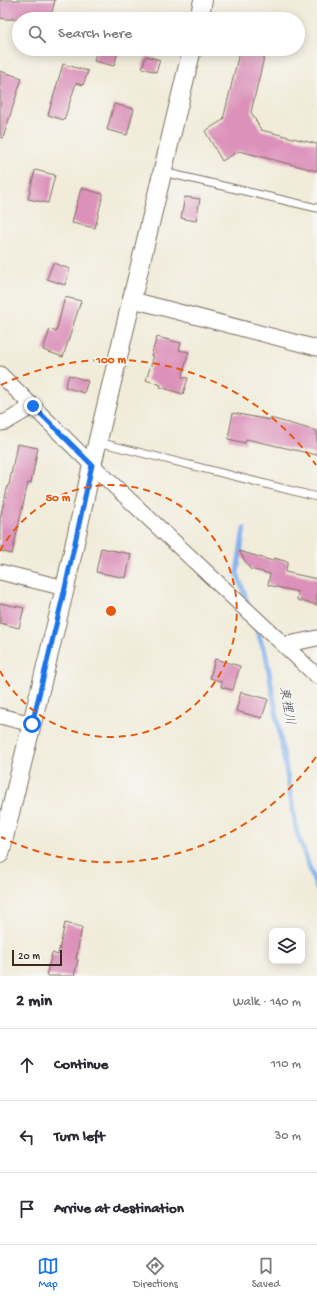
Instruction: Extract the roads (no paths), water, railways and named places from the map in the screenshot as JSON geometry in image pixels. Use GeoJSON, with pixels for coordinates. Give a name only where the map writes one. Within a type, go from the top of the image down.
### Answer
{"type":"FeatureCollection","features":[{"type":"Feature","properties":{"kind":"street"},"geometry":{"type":"LineString","coordinates":[[200,12],[203,0]]}},
{"type":"Feature","properties":{"kind":"street"},"geometry":{"type":"LineString","coordinates":[[0,854],[65,588],[92,465],[133,300],[190,56]]}},
{"type":"Feature","properties":{"kind":"street"},"geometry":{"type":"LineString","coordinates":[[133,300],[317,348]]}},
{"type":"Feature","properties":{"kind":"street"},"geometry":{"type":"LineString","coordinates":[[0,374],[92,465],[317,676]]}},
{"type":"Feature","properties":{"kind":"street"},"geometry":{"type":"LineString","coordinates":[[0,423],[6,422],[33,406]]}},
{"type":"Feature","properties":{"kind":"street"},"geometry":{"type":"LineString","coordinates":[[0,572],[65,588]]}},
{"type":"Feature","properties":{"kind":"street"},"geometry":{"type":"LineString","coordinates":[[284,645],[317,638]]}},
{"type":"Feature","properties":{"kind":"street"},"geometry":{"type":"LineString","coordinates":[[0,716],[32,724]]}},
{"type":"Feature","properties":{"kind":"lane"},"geometry":{"type":"LineString","coordinates":[[163,172],[317,208]]}},
{"type":"Feature","properties":{"kind":"lane"},"geometry":{"type":"LineString","coordinates":[[98,442],[317,497]]}},
{"type":"Feature","properties":{"kind":"waterway","name":"東裡川"},"geometry":{"type":"LineString","coordinates":[[244,528],[237,573],[248,604]]}},
{"type":"Feature","properties":{"kind":"waterway","name":"東裡川"},"geometry":{"type":"LineString","coordinates":[[255,625],[266,655],[297,832],[317,889]]}}]}
